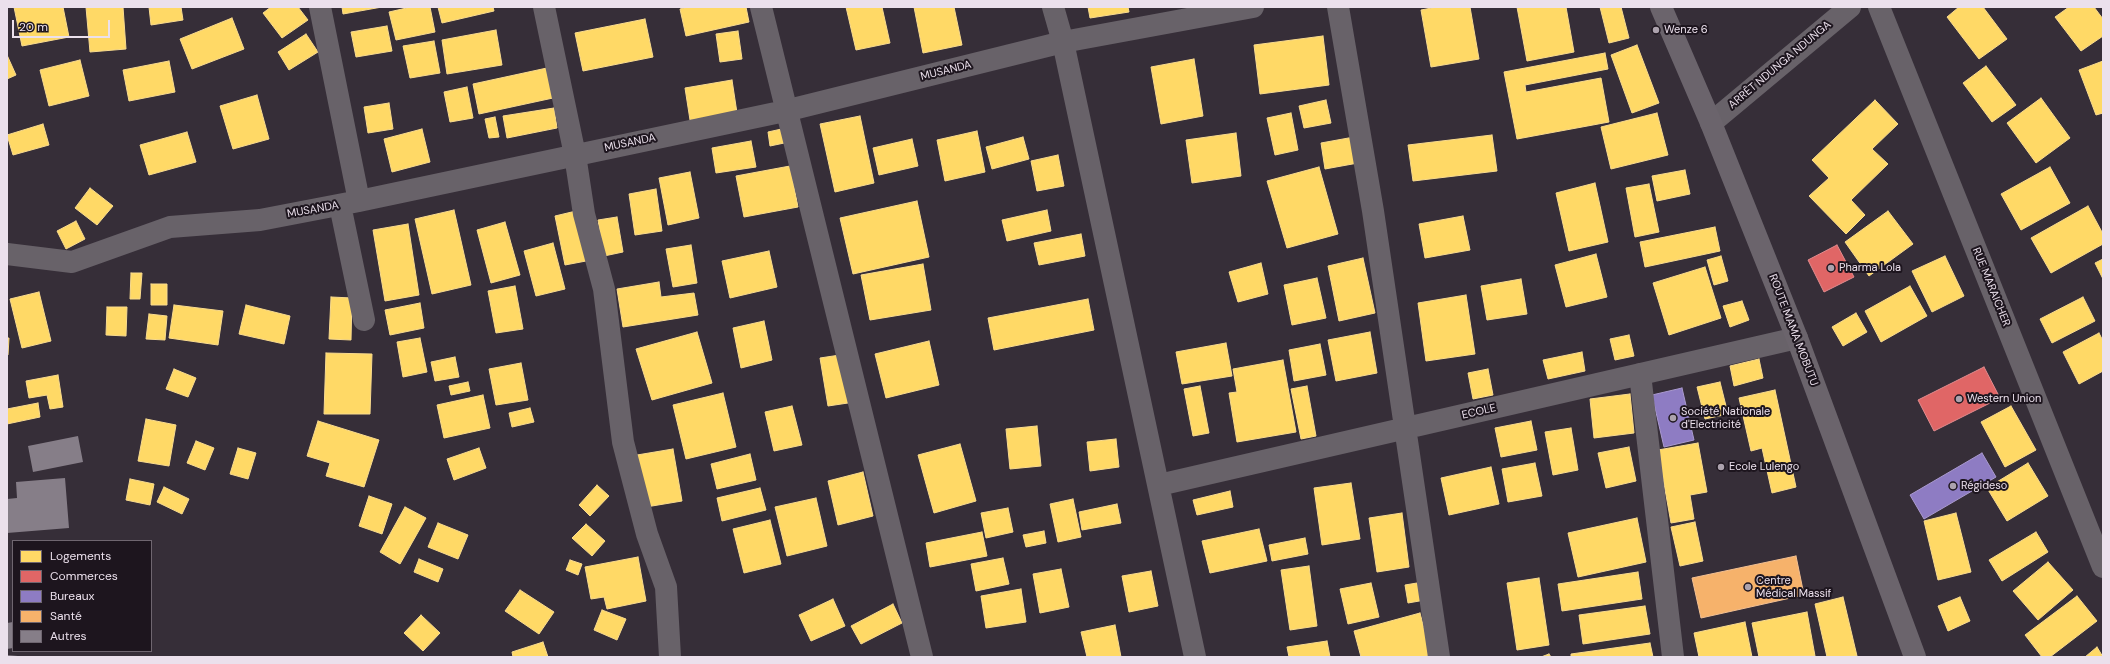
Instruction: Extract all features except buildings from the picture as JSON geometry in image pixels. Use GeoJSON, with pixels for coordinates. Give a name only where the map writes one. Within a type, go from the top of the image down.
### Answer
{"type":"FeatureCollection","features":[{"type":"Feature","properties":{"kind":"street"},"geometry":{"type":"LineString","coordinates":[[320,7],[350,203],[364,320]]}},
{"type":"Feature","properties":{"kind":"street"},"geometry":{"type":"LineString","coordinates":[[544,7],[575,155],[584,214],[604,289],[623,442],[647,534],[666,587],[670,657]]}},
{"type":"Feature","properties":{"kind":"street"},"geometry":{"type":"LineString","coordinates":[[760,7],[922,657]]}},
{"type":"Feature","properties":{"kind":"street"},"geometry":{"type":"LineString","coordinates":[[1053,7],[1063,42],[1195,657]]}},
{"type":"Feature","properties":{"kind":"street","name":"MUSANDA"},"geometry":{"type":"LineString","coordinates":[[7,254],[72,262],[170,227],[260,220],[350,203],[785,111],[1063,42],[1253,7]]}},
{"type":"Feature","properties":{"kind":"street"},"geometry":{"type":"LineString","coordinates":[[1338,7],[1373,211],[1407,429],[1439,657]]}},
{"type":"Feature","properties":{"kind":"street","name":"ROUTE MAMA MOBUTU"},"geometry":{"type":"LineString","coordinates":[[1661,7],[1711,123],[1798,338],[1915,657]]}},
{"type":"Feature","properties":{"kind":"street","name":"ARRÊT NDUNGA NDUNGA"},"geometry":{"type":"LineString","coordinates":[[1711,123],[1850,7]]}},
{"type":"Feature","properties":{"kind":"street","name":"RUE MARAICHER"},"geometry":{"type":"LineString","coordinates":[[1880,7],[2103,567]]}},
{"type":"Feature","properties":{"kind":"street","name":"ECOLE"},"geometry":{"type":"LineString","coordinates":[[1159,485],[1798,338]]}},
{"type":"Feature","properties":{"kind":"street"},"geometry":{"type":"LineString","coordinates":[[1640,374],[1673,657]]}},
{"type":"Feature","properties":{"kind":"place","name":"Wenze 6"},"geometry":{"type":"Point","coordinates":[1656,30]}},
{"type":"Feature","properties":{"kind":"place","name":"Pharma Lola"},"geometry":{"type":"Point","coordinates":[1831,268]}},
{"type":"Feature","properties":{"kind":"place","name":"Western Union"},"geometry":{"type":"Point","coordinates":[1959,399]}},
{"type":"Feature","properties":{"kind":"place","name":"Société Nationale d'Electricité"},"geometry":{"type":"Point","coordinates":[1673,418]}},
{"type":"Feature","properties":{"kind":"place","name":"Ecole Lulengo"},"geometry":{"type":"Point","coordinates":[1721,467]}},
{"type":"Feature","properties":{"kind":"place","name":"Régideso"},"geometry":{"type":"Point","coordinates":[1953,486]}},
{"type":"Feature","properties":{"kind":"place","name":"Centre Médical Massif"},"geometry":{"type":"Point","coordinates":[1748,587]}}]}
